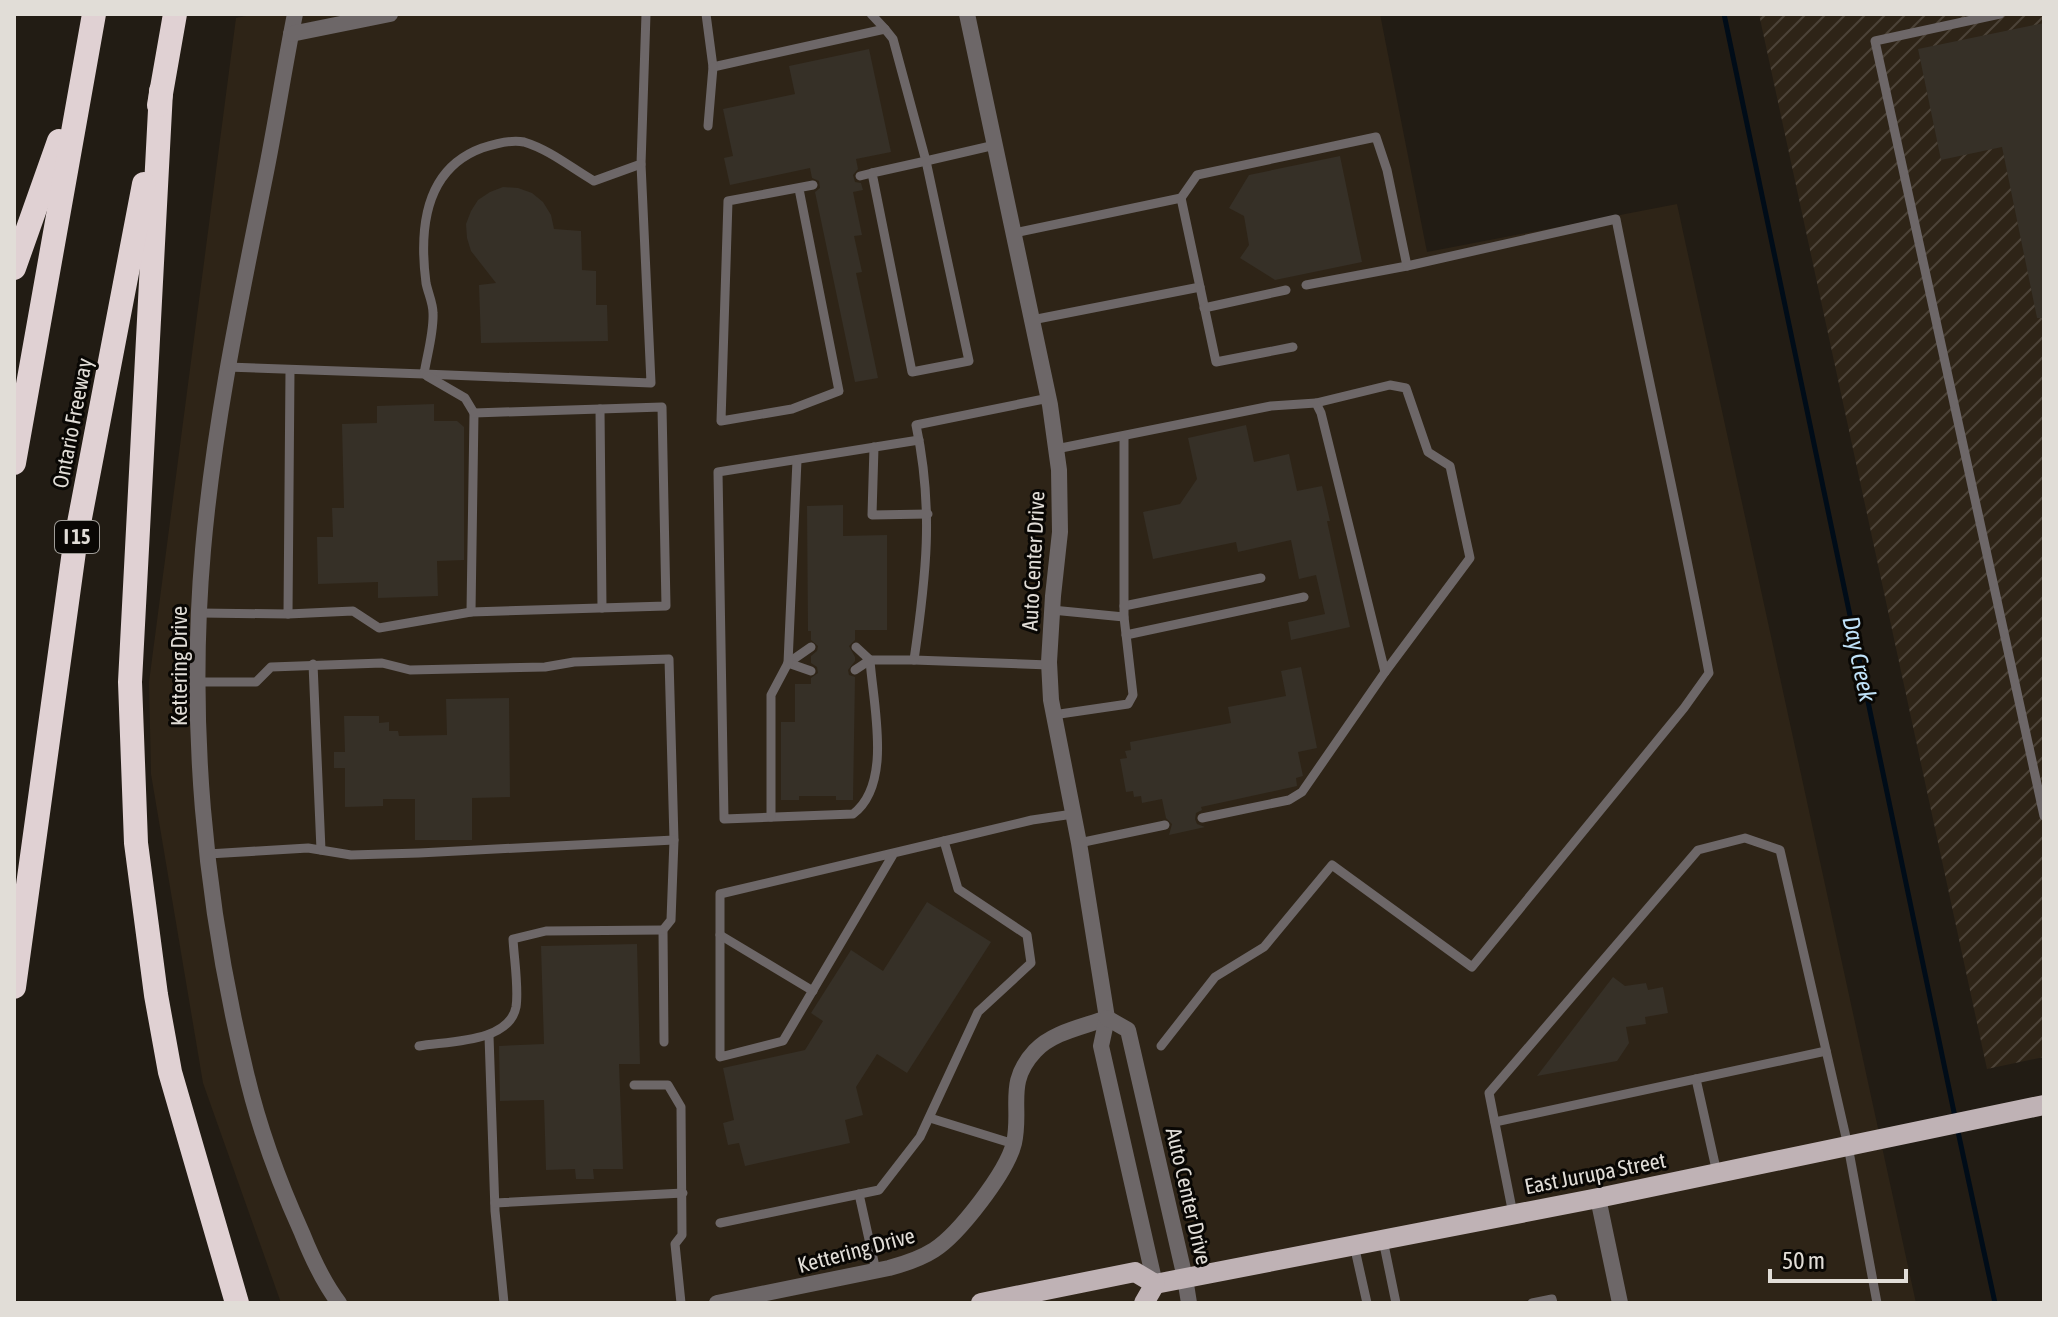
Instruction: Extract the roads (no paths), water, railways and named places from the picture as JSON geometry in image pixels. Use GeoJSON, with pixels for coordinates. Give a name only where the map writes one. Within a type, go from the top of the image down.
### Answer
{"type":"FeatureCollection","features":[{"type":"Feature","properties":{"kind":"highway"},"geometry":{"type":"LineString","coordinates":[[14,463],[94,14]]}},
{"type":"Feature","properties":{"kind":"highway","name":"Ontario Freeway"},"geometry":{"type":"LineString","coordinates":[[14,987],[75,544],[175,14]]}},
{"type":"Feature","properties":{"kind":"highway"},"geometry":{"type":"LineString","coordinates":[[14,268],[83,75]]}},
{"type":"Feature","properties":{"kind":"highway"},"geometry":{"type":"LineString","coordinates":[[161,91],[131,652],[131,763],[136,843],[170,1072],[237,1303]]}},
{"type":"Feature","properties":{"kind":"main road","name":"East Jurupa Street"},"geometry":{"type":"LineString","coordinates":[[981,1303],[1135,1272],[1156,1293],[1185,1278],[1598,1198],[2044,1105]]}},
{"type":"Feature","properties":{"kind":"main road"},"geometry":{"type":"LineString","coordinates":[[1144,1303],[1156,1293]]}},
{"type":"Feature","properties":{"kind":"street","name":"Kettering Drive"},"geometry":{"type":"LineString","coordinates":[[295,14],[217,426],[203,551],[198,682],[208,854],[222,964],[252,1099],[287,1200],[319,1272],[339,1303]]}},
{"type":"Feature","properties":{"kind":"street"},"geometry":{"type":"LineString","coordinates":[[291,34],[390,14]]}},
{"type":"Feature","properties":{"kind":"street","name":"Auto Center Drive"},"geometry":{"type":"LineString","coordinates":[[967,14],[1049,398],[1056,449],[1060,532],[1049,665],[1053,715],[1079,843],[1107,1018],[1101,1046],[1156,1293]]}},
{"type":"Feature","properties":{"kind":"street","name":"Kettering Drive"},"geometry":{"type":"LineString","coordinates":[[717,1303],[876,1271],[914,1261],[935,1250],[981,1202],[1014,1144],[1016,1083],[1028,1058],[1049,1039],[1107,1018]]}},
{"type":"Feature","properties":{"kind":"street","name":"Auto Center Drive"},"geometry":{"type":"LineString","coordinates":[[1107,1018],[1128,1030],[1189,1303]]}},
{"type":"Feature","properties":{"kind":"street"},"geometry":{"type":"LineString","coordinates":[[1598,1198],[1620,1303]]}},
{"type":"Feature","properties":{"kind":"lane"},"geometry":{"type":"LineString","coordinates":[[227,367],[651,383],[641,164],[646,14]]}},
{"type":"Feature","properties":{"kind":"lane"},"geometry":{"type":"LineString","coordinates":[[706,14],[713,67],[708,126]]}},
{"type":"Feature","properties":{"kind":"lane"},"geometry":{"type":"LineString","coordinates":[[871,14],[893,39],[926,161],[969,361],[912,372],[872,173]]}},
{"type":"Feature","properties":{"kind":"lane"},"geometry":{"type":"LineString","coordinates":[[2000,14],[1875,41],[2044,816]]}},
{"type":"Feature","properties":{"kind":"lane"},"geometry":{"type":"LineString","coordinates":[[713,67],[885,29]]}},
{"type":"Feature","properties":{"kind":"lane"},"geometry":{"type":"LineString","coordinates":[[1014,233],[1181,198],[1197,175],[1376,137],[1387,170],[1407,266]]}},
{"type":"Feature","properties":{"kind":"lane"},"geometry":{"type":"LineString","coordinates":[[424,374],[433,314],[423,254],[427,212],[438,180],[462,155],[493,144],[521,141],[554,154],[594,181],[641,164]]}},
{"type":"Feature","properties":{"kind":"lane"},"geometry":{"type":"LineString","coordinates":[[860,176],[995,145]]}},
{"type":"Feature","properties":{"kind":"lane"},"geometry":{"type":"LineString","coordinates":[[799,189],[839,391],[792,409],[721,421],[728,201],[813,185]]}},
{"type":"Feature","properties":{"kind":"lane"},"geometry":{"type":"LineString","coordinates":[[1181,198],[1216,362],[1293,347]]}},
{"type":"Feature","properties":{"kind":"lane"},"geometry":{"type":"LineString","coordinates":[[1161,1046],[1215,977],[1264,947],[1332,865],[1472,967],[1664,733],[1709,673],[1683,532],[1654,410],[1616,219],[1407,266],[1306,285]]}},
{"type":"Feature","properties":{"kind":"lane"},"geometry":{"type":"LineString","coordinates":[[1032,320],[1200,287]]}},
{"type":"Feature","properties":{"kind":"lane"},"geometry":{"type":"LineString","coordinates":[[1204,308],[1286,290]]}},
{"type":"Feature","properties":{"kind":"lane"},"geometry":{"type":"LineString","coordinates":[[288,614],[290,370]]}},
{"type":"Feature","properties":{"kind":"lane"},"geometry":{"type":"LineString","coordinates":[[424,374],[465,398],[474,413],[471,612]]}},
{"type":"Feature","properties":{"kind":"lane"},"geometry":{"type":"LineString","coordinates":[[1056,449],[1271,406],[1316,403],[1390,385],[1406,388],[1428,452],[1450,466],[1470,558],[1385,672],[1302,792],[1289,800],[1202,818]]}},
{"type":"Feature","properties":{"kind":"lane"},"geometry":{"type":"LineString","coordinates":[[914,660],[922,608],[928,514],[926,469],[916,425],[1049,398]]}},
{"type":"Feature","properties":{"kind":"lane"},"geometry":{"type":"LineString","coordinates":[[1316,403],[1385,672]]}},
{"type":"Feature","properties":{"kind":"lane"},"geometry":{"type":"LineString","coordinates":[[200,613],[353,611],[379,628],[471,612],[666,606],[662,407],[474,413]]}},
{"type":"Feature","properties":{"kind":"lane"},"geometry":{"type":"LineString","coordinates":[[600,409],[602,608]]}},
{"type":"Feature","properties":{"kind":"lane"},"geometry":{"type":"LineString","coordinates":[[1053,715],[1128,704],[1133,695],[1124,612],[1124,436]]}},
{"type":"Feature","properties":{"kind":"lane"},"geometry":{"type":"LineString","coordinates":[[856,647],[870,660],[878,768],[863,807],[853,814],[724,819],[718,472],[919,440]]}},
{"type":"Feature","properties":{"kind":"lane"},"geometry":{"type":"LineString","coordinates":[[874,447],[872,515],[928,514]]}},
{"type":"Feature","properties":{"kind":"lane"},"geometry":{"type":"LineString","coordinates":[[771,817],[771,695],[788,663],[797,460]]}},
{"type":"Feature","properties":{"kind":"lane"},"geometry":{"type":"LineString","coordinates":[[1052,610],[1124,612],[1261,578]]}},
{"type":"Feature","properties":{"kind":"lane"},"geometry":{"type":"LineString","coordinates":[[1126,635],[1304,597]]}},
{"type":"Feature","properties":{"kind":"lane"},"geometry":{"type":"LineString","coordinates":[[788,663],[811,647]]}},
{"type":"Feature","properties":{"kind":"lane"},"geometry":{"type":"LineString","coordinates":[[198,682],[256,682],[271,667],[313,664],[382,663],[410,670],[545,667],[574,662],[669,659],[674,840],[671,920],[663,930],[664,1042]]}},
{"type":"Feature","properties":{"kind":"lane"},"geometry":{"type":"LineString","coordinates":[[855,670],[870,660],[1049,665]]}},
{"type":"Feature","properties":{"kind":"lane"},"geometry":{"type":"LineString","coordinates":[[788,663],[811,671]]}},
{"type":"Feature","properties":{"kind":"lane"},"geometry":{"type":"LineString","coordinates":[[313,664],[321,850]]}},
{"type":"Feature","properties":{"kind":"lane"},"geometry":{"type":"LineString","coordinates":[[894,853],[783,1041],[720,1057],[720,894],[1032,820],[1073,814]]}},
{"type":"Feature","properties":{"kind":"lane"},"geometry":{"type":"LineString","coordinates":[[1079,843],[1165,825]]}},
{"type":"Feature","properties":{"kind":"lane"},"geometry":{"type":"LineString","coordinates":[[1513,1214],[1489,1093],[1698,850],[1745,838],[1780,850],[1848,1146],[1877,1303]]}},
{"type":"Feature","properties":{"kind":"lane"},"geometry":{"type":"LineString","coordinates":[[208,854],[308,848],[351,855],[674,840]]}},
{"type":"Feature","properties":{"kind":"lane"},"geometry":{"type":"LineString","coordinates":[[720,1223],[879,1190],[920,1137],[978,1012],[1031,963],[1027,935],[958,889],[944,841]]}},
{"type":"Feature","properties":{"kind":"lane"},"geometry":{"type":"LineString","coordinates":[[419,1046],[489,1036],[508,1025],[516,1007],[513,939],[546,931],[663,930]]}},
{"type":"Feature","properties":{"kind":"lane"},"geometry":{"type":"LineString","coordinates":[[720,935],[813,991]]}},
{"type":"Feature","properties":{"kind":"lane"},"geometry":{"type":"LineString","coordinates":[[489,1036],[495,1203],[504,1303]]}},
{"type":"Feature","properties":{"kind":"lane"},"geometry":{"type":"LineString","coordinates":[[1495,1122],[1826,1051]]}},
{"type":"Feature","properties":{"kind":"lane"},"geometry":{"type":"LineString","coordinates":[[1696,1079],[1717,1173]]}},
{"type":"Feature","properties":{"kind":"lane"},"geometry":{"type":"LineString","coordinates":[[634,1085],[668,1085],[681,1107],[682,1235],[675,1244],[681,1303]]}},
{"type":"Feature","properties":{"kind":"lane"},"geometry":{"type":"LineString","coordinates":[[930,1118],[1014,1144]]}},
{"type":"Feature","properties":{"kind":"lane"},"geometry":{"type":"LineString","coordinates":[[495,1203],[683,1193]]}},
{"type":"Feature","properties":{"kind":"lane"},"geometry":{"type":"LineString","coordinates":[[859,1194],[876,1271]]}},
{"type":"Feature","properties":{"kind":"lane"},"geometry":{"type":"LineString","coordinates":[[1383,1240],[1396,1303]]}},
{"type":"Feature","properties":{"kind":"lane"},"geometry":{"type":"LineString","coordinates":[[1354,1245],[1367,1303]]}},
{"type":"Feature","properties":{"kind":"lane"},"geometry":{"type":"LineString","coordinates":[[1532,1303],[1552,1299],[1553,1303]]}},
{"type":"Feature","properties":{"kind":"waterway","name":"Day Creek"},"geometry":{"type":"LineString","coordinates":[[1724,14],[1955,1117]]}},
{"type":"Feature","properties":{"kind":"waterway","name":"Day Creek"},"geometry":{"type":"LineString","coordinates":[[1957,1127],[1995,1303]]}}]}
